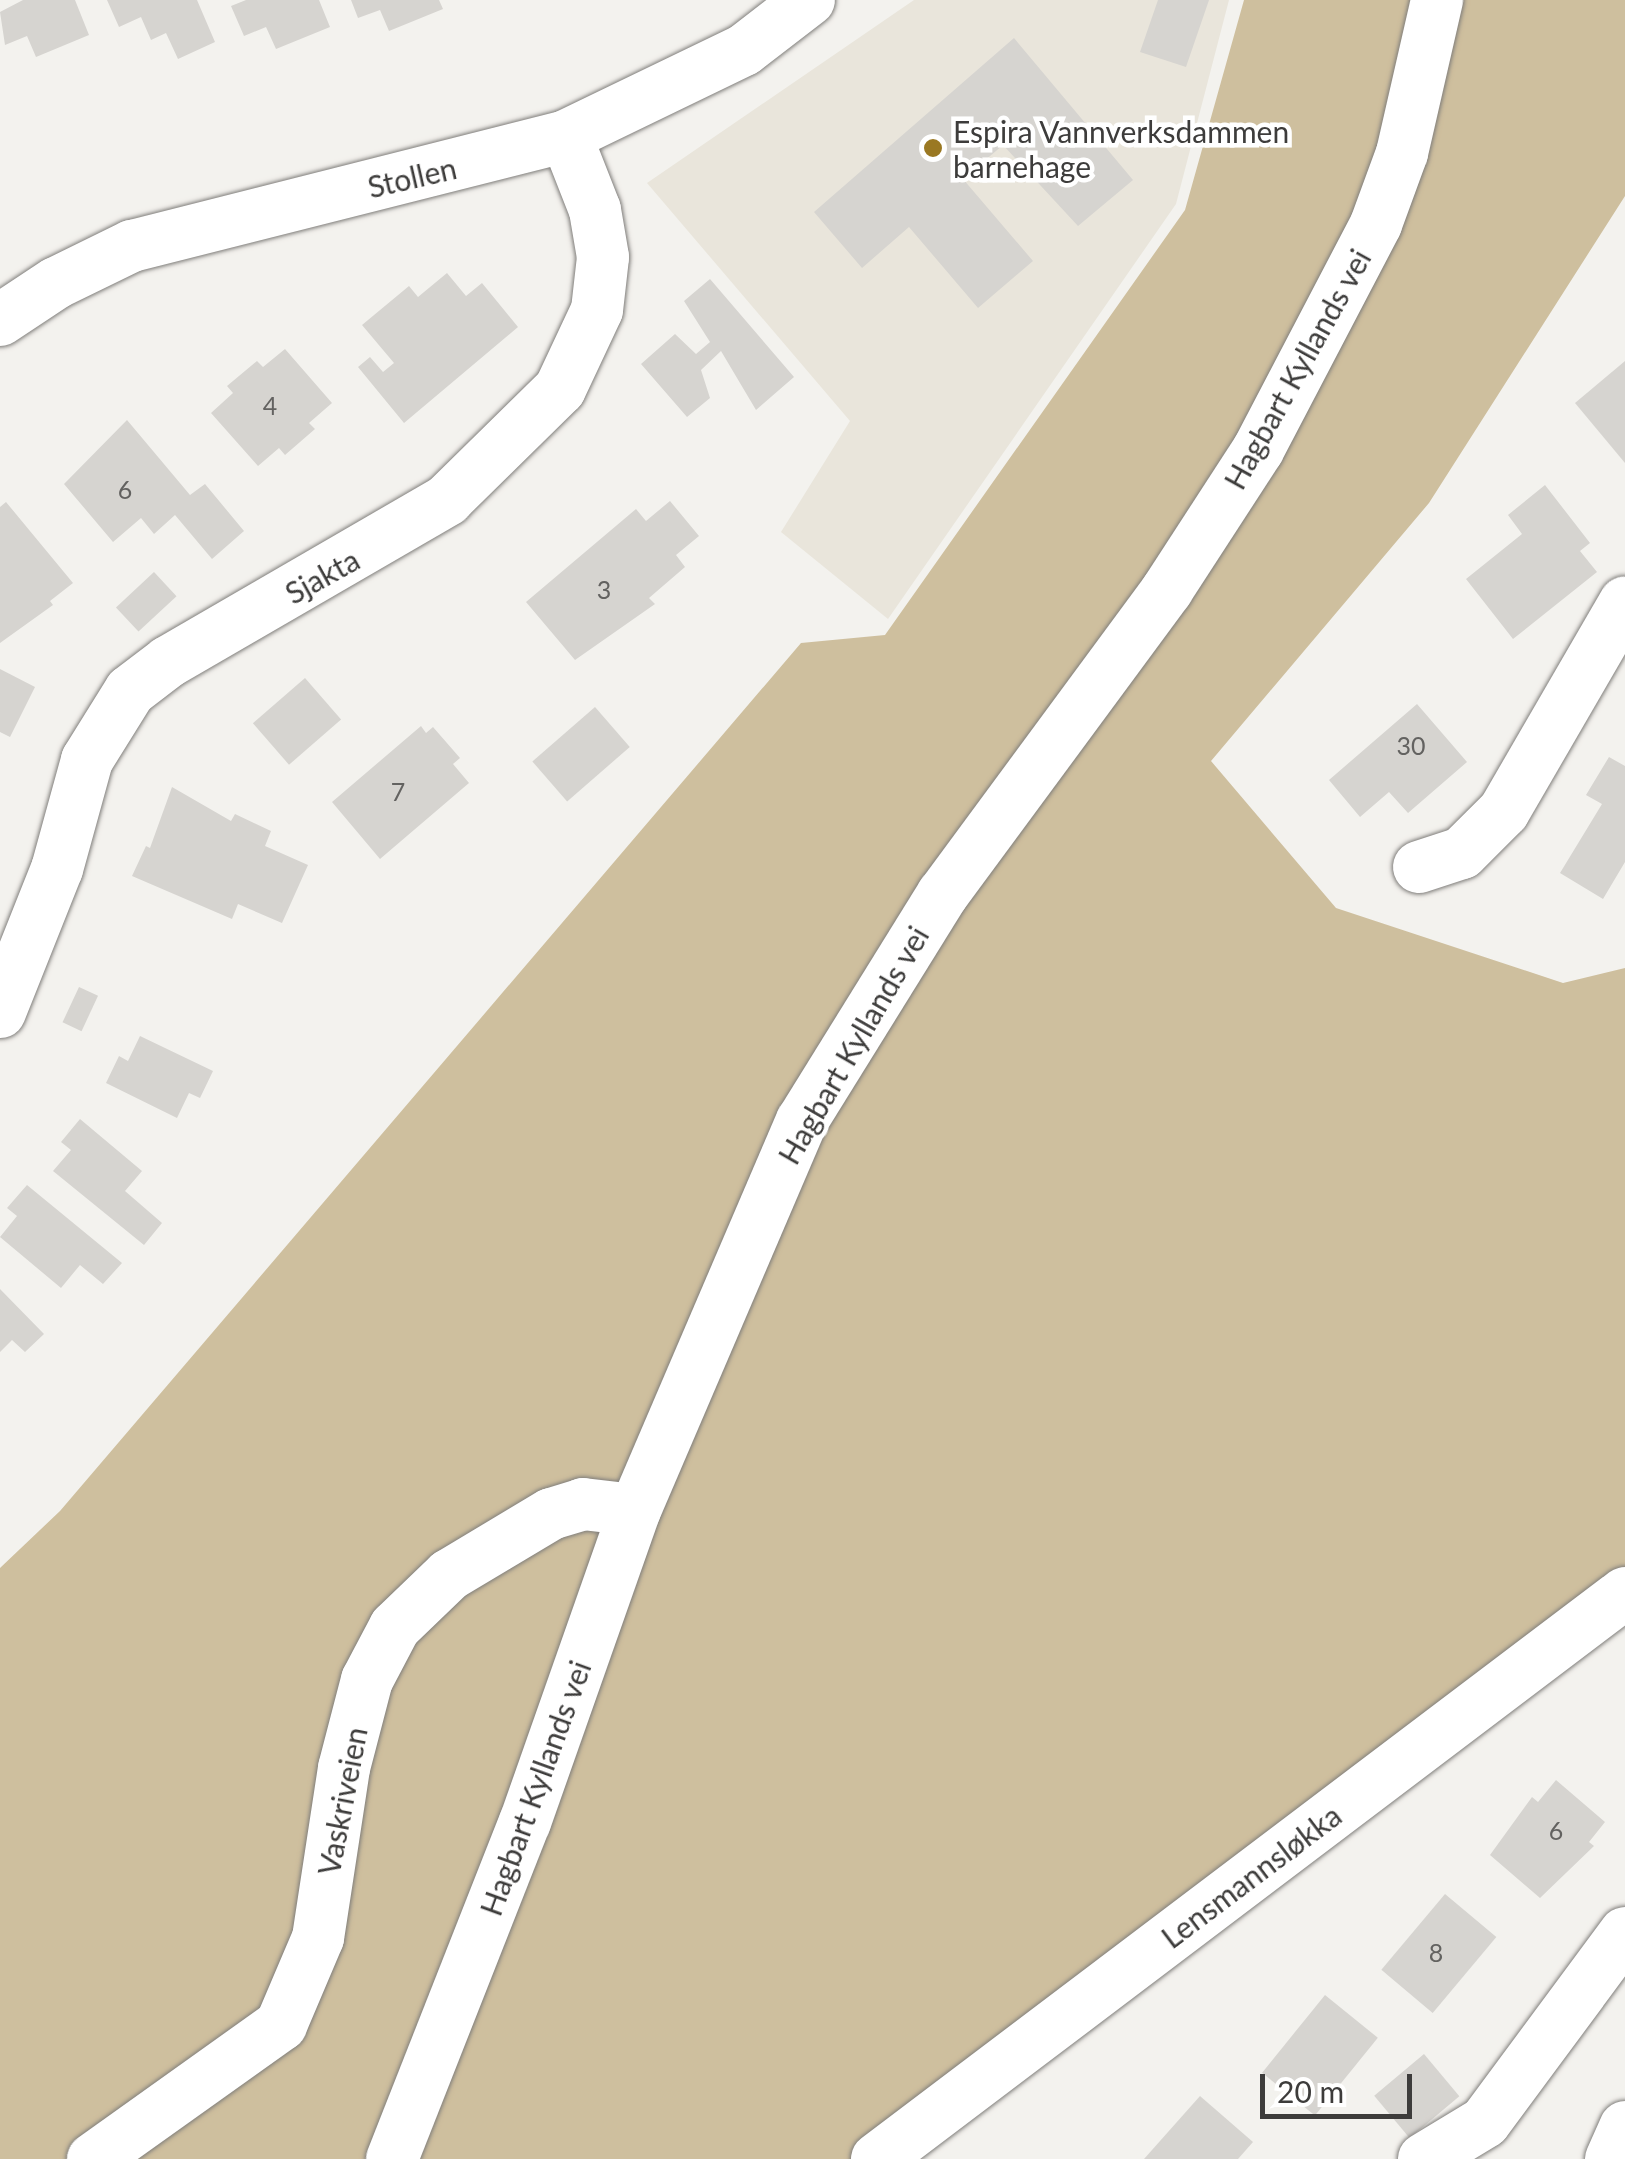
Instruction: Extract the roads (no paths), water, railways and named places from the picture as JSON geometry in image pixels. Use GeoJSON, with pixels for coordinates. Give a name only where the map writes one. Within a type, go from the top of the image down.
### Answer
{"type":"FeatureCollection","features":[{"type":"Feature","properties":{"kind":"street","name":"Stollen"},"geometry":{"type":"LineString","coordinates":[[0,320],[56,283],[132,246],[566,136],[744,50],[809,0]]}},
{"type":"Feature","properties":{"kind":"street","name":"Hagbart Kyllands vei"},"geometry":{"type":"LineString","coordinates":[[392,2159],[524,1822],[635,1510],[812,1105],[943,894],[1167,590],[1258,450],[1324,334],[1402,153],[1437,0]]}},
{"type":"Feature","properties":{"kind":"street","name":"Sjakta"},"geometry":{"type":"LineString","coordinates":[[0,1012],[50,887],[87,760],[130,691],[168,662],[448,500],[560,389],[597,310],[603,257],[595,210],[566,136]]}},
{"type":"Feature","properties":{"kind":"street"},"geometry":{"type":"LineString","coordinates":[[1419,867],[1462,853],[1504,811],[1625,602]]}},
{"type":"Feature","properties":{"kind":"street","name":"Vaskriveien"},"geometry":{"type":"LineString","coordinates":[[94,2159],[281,2025],[318,1938],[344,1768],[367,1680],[395,1626],[450,1575],[537,1520],[583,1504],[635,1510]]}},
{"type":"Feature","properties":{"kind":"street","name":"Lensmannsløkka"},"geometry":{"type":"LineString","coordinates":[[891,2154],[1625,1593]]}},
{"type":"Feature","properties":{"kind":"street"},"geometry":{"type":"LineString","coordinates":[[1424,2159],[1485,2122],[1625,1933]]}},
{"type":"Feature","properties":{"kind":"street"},"geometry":{"type":"LineString","coordinates":[[1611,2159],[1625,2127]]}},
{"type":"Feature","properties":{"kind":"place","name":"Espira Vannverksdammen barnehage"},"geometry":{"type":"Point","coordinates":[933,148]}}]}
